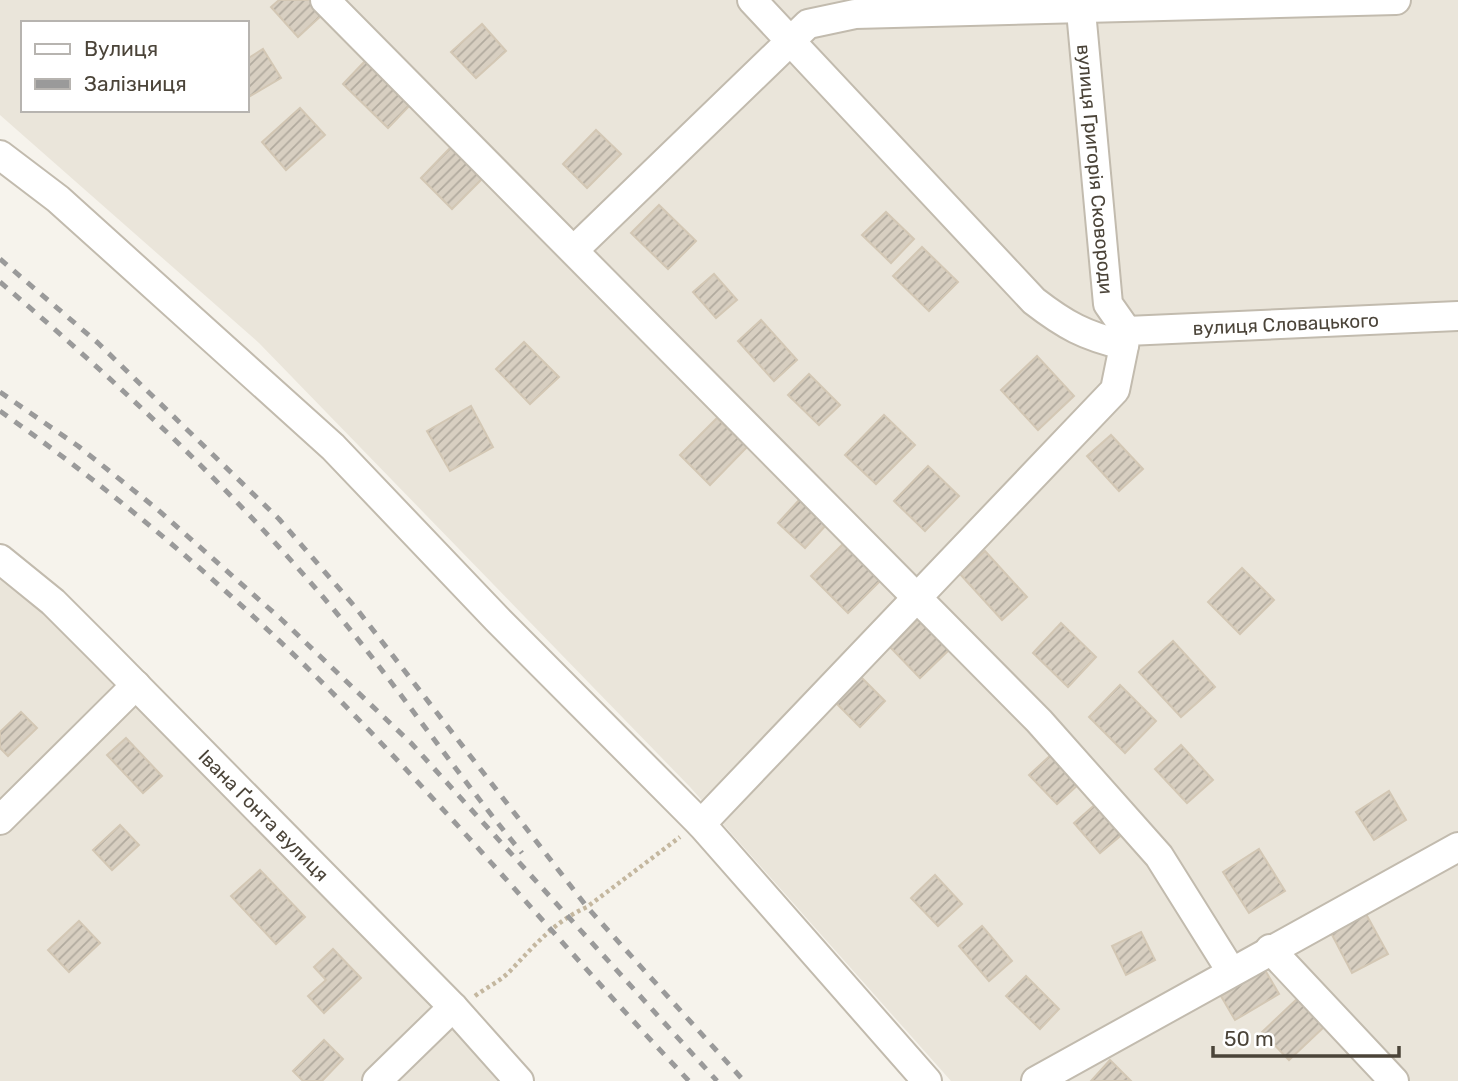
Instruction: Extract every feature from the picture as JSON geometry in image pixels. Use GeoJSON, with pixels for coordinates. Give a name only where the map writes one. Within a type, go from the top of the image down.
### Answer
{"type":"FeatureCollection","features":[{"type":"Feature","properties":{"kind":"street"},"geometry":{"type":"LineString","coordinates":[[325,0],[920,597],[1039,721],[1159,856],[1231,971]]}},
{"type":"Feature","properties":{"kind":"street","name":"вулиця Словацького"},"geometry":{"type":"LineString","coordinates":[[752,0],[1034,300],[1061,322],[1088,337],[1126,338],[1458,316]]}},
{"type":"Feature","properties":{"kind":"street"},"geometry":{"type":"LineString","coordinates":[[574,250],[790,38],[808,24],[855,13],[1080,5],[1396,0]]}},
{"type":"Feature","properties":{"kind":"street","name":"вулиця Григорія Сковороди"},"geometry":{"type":"LineString","coordinates":[[1080,5],[1108,304],[1126,338]]}},
{"type":"Feature","properties":{"kind":"street"},"geometry":{"type":"LineString","coordinates":[[0,155],[58,200],[333,447],[497,619],[701,824],[927,1081]]}},
{"type":"Feature","properties":{"kind":"street"},"geometry":{"type":"LineString","coordinates":[[701,824],[1115,390],[1126,338]]}},
{"type":"Feature","properties":{"kind":"street","name":"Івана Ґонта вулиця"},"geometry":{"type":"LineString","coordinates":[[0,559],[53,602],[136,685],[453,1007],[519,1081]]}},
{"type":"Feature","properties":{"kind":"street"},"geometry":{"type":"LineString","coordinates":[[0,820],[136,685]]}},
{"type":"Feature","properties":{"kind":"street"},"geometry":{"type":"LineString","coordinates":[[1036,1081],[1458,847]]}},
{"type":"Feature","properties":{"kind":"street"},"geometry":{"type":"LineString","coordinates":[[1270,949],[1394,1081]]}},
{"type":"Feature","properties":{"kind":"street"},"geometry":{"type":"LineString","coordinates":[[377,1081],[453,1007]]}},
{"type":"Feature","properties":{"kind":"path"},"geometry":{"type":"LineString","coordinates":[[453,1007],[500,980],[539,938],[572,914],[587,907],[670,843],[701,824]]}},
{"type":"Feature","properties":{"kind":"shaded area"},"geometry":{"type":"Polygon","coordinates":[[[0,0],[1458,0],[1458,1081],[951,1081],[690,787],[259,343],[0,115],[0,0]]]}},
{"type":"Feature","properties":{"kind":"shaded area"},"geometry":{"type":"Polygon","coordinates":[[[0,575],[47,613],[425,993],[504,1081],[0,1081],[0,575]]]}},
{"type":"Feature","properties":{"kind":"building"},"geometry":{"type":"Polygon","coordinates":[[[279,0],[310,0],[323,14],[298,37],[271,7],[279,0]]]}},
{"type":"Feature","properties":{"kind":"building"},"geometry":{"type":"Polygon","coordinates":[[[482,24],[506,51],[476,78],[451,52],[482,24]]]}},
{"type":"Feature","properties":{"kind":"building"},"geometry":{"type":"Polygon","coordinates":[[[263,49],[281,78],[248,97],[248,58],[263,49]]]}},
{"type":"Feature","properties":{"kind":"building"},"geometry":{"type":"Polygon","coordinates":[[[366,60],[411,104],[388,128],[343,84],[366,60]]]}},
{"type":"Feature","properties":{"kind":"building"},"geometry":{"type":"Polygon","coordinates":[[[300,108],[325,135],[286,170],[262,142],[300,108]]]}},
{"type":"Feature","properties":{"kind":"building"},"geometry":{"type":"Polygon","coordinates":[[[596,130],[621,154],[587,188],[563,164],[596,130]]]}},
{"type":"Feature","properties":{"kind":"building"},"geometry":{"type":"Polygon","coordinates":[[[451,147],[483,178],[452,209],[421,178],[451,147]]]}},
{"type":"Feature","properties":{"kind":"building"},"geometry":{"type":"Polygon","coordinates":[[[659,205],[696,241],[668,269],[631,233],[659,205]]]}},
{"type":"Feature","properties":{"kind":"building"},"geometry":{"type":"Polygon","coordinates":[[[886,212],[914,239],[891,263],[862,235],[886,212]]]}},
{"type":"Feature","properties":{"kind":"building"},"geometry":{"type":"Polygon","coordinates":[[[922,247],[958,282],[929,311],[893,276],[922,247]]]}},
{"type":"Feature","properties":{"kind":"building"},"geometry":{"type":"Polygon","coordinates":[[[714,274],[737,300],[716,318],[693,292],[714,274]]]}},
{"type":"Feature","properties":{"kind":"building"},"geometry":{"type":"Polygon","coordinates":[[[761,320],[797,360],[774,381],[738,341],[761,320]]]}},
{"type":"Feature","properties":{"kind":"building"},"geometry":{"type":"Polygon","coordinates":[[[524,342],[559,377],[530,404],[496,369],[524,342]]]}},
{"type":"Feature","properties":{"kind":"building"},"geometry":{"type":"Polygon","coordinates":[[[1037,356],[1074,396],[1038,430],[1001,390],[1037,356]]]}},
{"type":"Feature","properties":{"kind":"building"},"geometry":{"type":"Polygon","coordinates":[[[809,374],[840,405],[819,425],[788,395],[809,374]]]}},
{"type":"Feature","properties":{"kind":"building"},"geometry":{"type":"Polygon","coordinates":[[[471,406],[493,447],[450,471],[427,431],[471,406]]]}},
{"type":"Feature","properties":{"kind":"building"},"geometry":{"type":"Polygon","coordinates":[[[884,415],[915,445],[876,484],[845,455],[884,415]]]}},
{"type":"Feature","properties":{"kind":"building"},"geometry":{"type":"Polygon","coordinates":[[[717,418],[747,447],[710,485],[680,455],[717,418]]]}},
{"type":"Feature","properties":{"kind":"building"},"geometry":{"type":"Polygon","coordinates":[[[1111,435],[1143,469],[1119,491],[1087,456],[1111,435]]]}},
{"type":"Feature","properties":{"kind":"building"},"geometry":{"type":"Polygon","coordinates":[[[928,466],[959,496],[925,531],[894,501],[928,466]]]}},
{"type":"Feature","properties":{"kind":"building"},"geometry":{"type":"Polygon","coordinates":[[[800,499],[827,524],[805,548],[778,523],[800,499]]]}},
{"type":"Feature","properties":{"kind":"building"},"geometry":{"type":"Polygon","coordinates":[[[843,544],[880,581],[848,613],[811,576],[843,544]]]}},
{"type":"Feature","properties":{"kind":"building"},"geometry":{"type":"Polygon","coordinates":[[[985,551],[1027,597],[1002,620],[960,574],[985,551]]]}},
{"type":"Feature","properties":{"kind":"building"},"geometry":{"type":"Polygon","coordinates":[[[1242,568],[1274,600],[1240,634],[1208,602],[1242,568]]]}},
{"type":"Feature","properties":{"kind":"building"},"geometry":{"type":"Polygon","coordinates":[[[919,618],[949,650],[920,678],[890,647],[919,618]]]}},
{"type":"Feature","properties":{"kind":"building"},"geometry":{"type":"Polygon","coordinates":[[[1061,623],[1096,657],[1068,687],[1033,653],[1061,623]]]}},
{"type":"Feature","properties":{"kind":"building"},"geometry":{"type":"Polygon","coordinates":[[[1173,641],[1215,687],[1181,717],[1139,672],[1173,641]]]}},
{"type":"Feature","properties":{"kind":"building"},"geometry":{"type":"Polygon","coordinates":[[[861,677],[885,701],[860,727],[836,703],[861,677]]]}},
{"type":"Feature","properties":{"kind":"building"},"geometry":{"type":"Polygon","coordinates":[[[1120,685],[1156,721],[1125,753],[1089,717],[1120,685]]]}},
{"type":"Feature","properties":{"kind":"building"},"geometry":{"type":"Polygon","coordinates":[[[21,712],[37,728],[8,756],[0,748],[0,732],[21,712]]]}},
{"type":"Feature","properties":{"kind":"building"},"geometry":{"type":"Polygon","coordinates":[[[126,738],[162,776],[143,793],[107,755],[126,738]]]}},
{"type":"Feature","properties":{"kind":"building"},"geometry":{"type":"Polygon","coordinates":[[[1181,745],[1213,780],[1187,803],[1155,769],[1181,745]]]}},
{"type":"Feature","properties":{"kind":"building"},"geometry":{"type":"Polygon","coordinates":[[[1052,754],[1080,783],[1057,804],[1029,775],[1052,754]]]}},
{"type":"Feature","properties":{"kind":"building"},"geometry":{"type":"Polygon","coordinates":[[[1389,791],[1406,820],[1374,840],[1356,812],[1389,791]]]}},
{"type":"Feature","properties":{"kind":"building"},"geometry":{"type":"Polygon","coordinates":[[[1097,803],[1124,833],[1100,853],[1074,823],[1097,803]]]}},
{"type":"Feature","properties":{"kind":"building"},"geometry":{"type":"Polygon","coordinates":[[[120,825],[139,845],[112,870],[93,850],[120,825]]]}},
{"type":"Feature","properties":{"kind":"building"},"geometry":{"type":"Polygon","coordinates":[[[1259,849],[1285,891],[1249,913],[1223,872],[1259,849]]]}},
{"type":"Feature","properties":{"kind":"building"},"geometry":{"type":"Polygon","coordinates":[[[260,870],[305,917],[276,944],[231,896],[260,870]]]}},
{"type":"Feature","properties":{"kind":"building"},"geometry":{"type":"Polygon","coordinates":[[[935,875],[962,904],[938,926],[911,898],[935,875]]]}},
{"type":"Feature","properties":{"kind":"building"},"geometry":{"type":"Polygon","coordinates":[[[1366,914],[1388,954],[1352,973],[1331,933],[1366,914]]]}},
{"type":"Feature","properties":{"kind":"building"},"geometry":{"type":"Polygon","coordinates":[[[79,921],[100,943],[69,972],[48,950],[79,921]]]}},
{"type":"Feature","properties":{"kind":"building"},"geometry":{"type":"Polygon","coordinates":[[[982,926],[1012,961],[989,981],[959,946],[982,926]]]}},
{"type":"Feature","properties":{"kind":"building"},"geometry":{"type":"Polygon","coordinates":[[[1141,932],[1155,960],[1126,975],[1112,946],[1141,932]]]}},
{"type":"Feature","properties":{"kind":"building"},"geometry":{"type":"Polygon","coordinates":[[[333,949],[361,978],[324,1013],[308,996],[326,980],[314,967],[333,949]]]}},
{"type":"Feature","properties":{"kind":"building"},"geometry":{"type":"Polygon","coordinates":[[[1265,970],[1279,994],[1235,1020],[1221,996],[1265,970]]]}},
{"type":"Feature","properties":{"kind":"building"},"geometry":{"type":"Polygon","coordinates":[[[1026,976],[1059,1009],[1040,1029],[1006,996],[1026,976]]]}},
{"type":"Feature","properties":{"kind":"building"},"geometry":{"type":"Polygon","coordinates":[[[1297,999],[1324,1027],[1289,1060],[1262,1032],[1297,999]]]}},
{"type":"Feature","properties":{"kind":"building"},"geometry":{"type":"Polygon","coordinates":[[[324,1040],[343,1059],[322,1081],[303,1081],[293,1071],[324,1040]]]}},
{"type":"Feature","properties":{"kind":"building"},"geometry":{"type":"Polygon","coordinates":[[[1110,1060],[1131,1081],[1091,1081],[1110,1060]]]}},
{"type":"Feature","properties":{"kind":"railway"},"geometry":{"type":"LineString","coordinates":[[0,259],[98,343],[279,519],[356,608],[587,907],[744,1081]]}},
{"type":"Feature","properties":{"kind":"railway"},"geometry":{"type":"LineString","coordinates":[[0,282],[180,444],[264,531],[344,622],[522,853]]}},
{"type":"Feature","properties":{"kind":"railway"},"geometry":{"type":"LineString","coordinates":[[0,392],[78,446],[157,509],[282,620],[411,743],[717,1081]]}},
{"type":"Feature","properties":{"kind":"railway"},"geometry":{"type":"LineString","coordinates":[[0,411],[105,489],[172,545],[238,602],[325,685],[379,740],[689,1081]]}}]}
